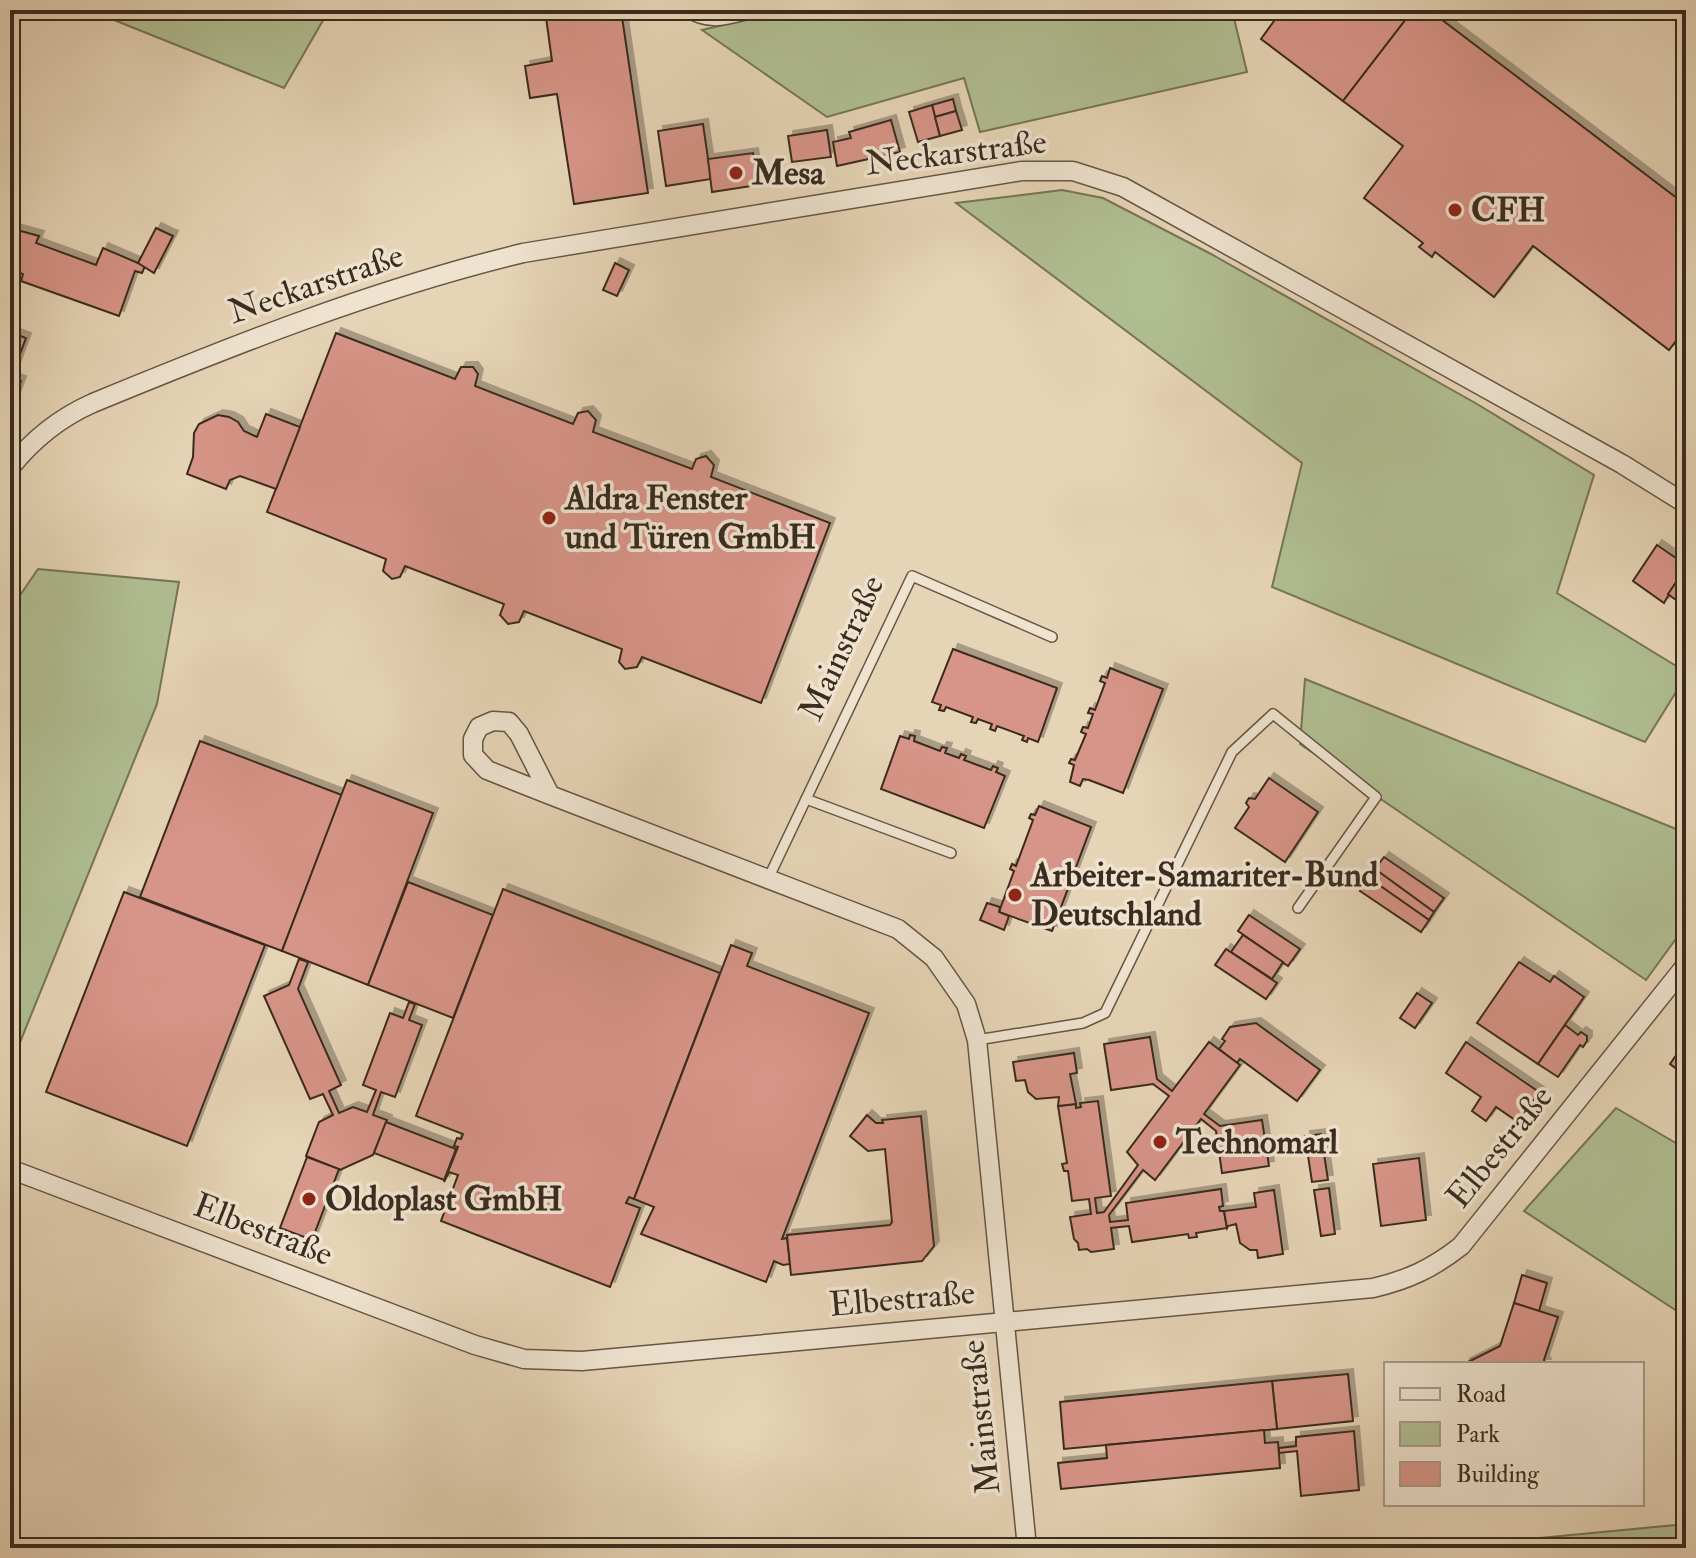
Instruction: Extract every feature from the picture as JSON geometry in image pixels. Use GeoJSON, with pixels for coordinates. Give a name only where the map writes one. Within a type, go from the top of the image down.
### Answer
{"type":"FeatureCollection","features":[{"type":"Feature","properties":{"kind":"street","name":"Neckarstraße"},"geometry":{"type":"LineString","coordinates":[[10,468],[41,434],[63,417],[93,403],[287,324],[463,268],[523,253],[1006,174],[1073,171],[1123,187],[1622,464],[1686,504]]}},
{"type":"Feature","properties":{"kind":"street","name":"Mainstraße"},"geometry":{"type":"LineString","coordinates":[[550,795],[519,734],[509,722],[493,721],[479,727],[473,739],[473,755],[487,770],[550,795],[898,929],[934,958],[966,1004],[977,1040],[1027,1548]]}},
{"type":"Feature","properties":{"kind":"street","name":"Elbestraße"},"geometry":{"type":"LineString","coordinates":[[10,1169],[475,1345],[524,1359],[582,1361],[1373,1288],[1401,1282],[1426,1271],[1461,1246],[1686,965]]}},
{"type":"Feature","properties":{"kind":"lane"},"geometry":{"type":"LineString","coordinates":[[683,10],[698,20],[711,22],[765,10]]}},
{"type":"Feature","properties":{"kind":"lane","name":"Mainstraße"},"geometry":{"type":"LineString","coordinates":[[768,879],[912,576],[1052,637]]}},
{"type":"Feature","properties":{"kind":"lane"},"geometry":{"type":"LineString","coordinates":[[977,1040],[1083,1023],[1105,1013],[1232,752],[1273,714],[1376,797],[1298,908]]}},
{"type":"Feature","properties":{"kind":"lane"},"geometry":{"type":"LineString","coordinates":[[806,799],[951,853]]}},
{"type":"Feature","properties":{"kind":"green space"},"geometry":{"type":"Polygon","coordinates":[[[89,10],[329,10],[284,88],[89,10]]]}},
{"type":"Feature","properties":{"kind":"green space"},"geometry":{"type":"Polygon","coordinates":[[[787,10],[1232,10],[1247,72],[980,132],[964,78],[827,117],[702,30],[787,10]]]}},
{"type":"Feature","properties":{"kind":"green space"},"geometry":{"type":"Polygon","coordinates":[[[1062,190],[1103,198],[1211,254],[1477,404],[1594,475],[1557,593],[1686,672],[1645,742],[1272,587],[1302,463],[956,203],[1062,190]]]}},
{"type":"Feature","properties":{"kind":"green space"},"geometry":{"type":"Polygon","coordinates":[[[38,569],[179,582],[157,704],[10,1067],[10,610],[38,569]]]}},
{"type":"Feature","properties":{"kind":"green space"},"geometry":{"type":"Polygon","coordinates":[[[1305,679],[1686,833],[1686,925],[1646,980],[1300,744],[1305,679]]]}},
{"type":"Feature","properties":{"kind":"green space"},"geometry":{"type":"Polygon","coordinates":[[[1616,1108],[1686,1149],[1686,1317],[1524,1211],[1616,1108]]]}},
{"type":"Feature","properties":{"kind":"green space"},"geometry":{"type":"Polygon","coordinates":[[[1686,1524],[1686,1548],[1436,1548],[1686,1524]]]}},
{"type":"Feature","properties":{"kind":"building"},"geometry":{"type":"Polygon","coordinates":[[[545,10],[621,10],[648,193],[574,204],[557,94],[530,98],[525,66],[552,61],[545,10]]]}},
{"type":"Feature","properties":{"kind":"building"},"geometry":{"type":"Polygon","coordinates":[[[1282,10],[1413,10],[1343,101],[1261,39],[1282,10]]]}},
{"type":"Feature","properties":{"kind":"building"},"geometry":{"type":"Polygon","coordinates":[[[1413,10],[1429,10],[1686,205],[1686,328],[1669,350],[1533,246],[1494,297],[1435,252],[1432,257],[1419,247],[1423,243],[1364,198],[1403,146],[1343,101],[1413,10]]]}},
{"type":"Feature","properties":{"kind":"building"},"geometry":{"type":"Polygon","coordinates":[[[953,99],[956,111],[935,117],[932,105],[953,99]]]}},
{"type":"Feature","properties":{"kind":"building"},"geometry":{"type":"Polygon","coordinates":[[[932,105],[940,136],[918,142],[909,112],[932,105]]]}},
{"type":"Feature","properties":{"kind":"building"},"geometry":{"type":"Polygon","coordinates":[[[956,111],[962,130],[940,136],[935,117],[956,111]]]}},
{"type":"Feature","properties":{"kind":"building"},"geometry":{"type":"Polygon","coordinates":[[[891,120],[900,152],[837,166],[833,142],[851,138],[849,132],[891,120]]]}},
{"type":"Feature","properties":{"kind":"building"},"geometry":{"type":"Polygon","coordinates":[[[703,124],[711,179],[666,186],[658,131],[703,124]]]}},
{"type":"Feature","properties":{"kind":"building"},"geometry":{"type":"Polygon","coordinates":[[[827,130],[831,157],[792,162],[788,136],[827,130]]]}},
{"type":"Feature","properties":{"kind":"building"},"geometry":{"type":"Polygon","coordinates":[[[753,153],[758,185],[712,192],[708,159],[753,153]]]}},
{"type":"Feature","properties":{"kind":"building"},"geometry":{"type":"Polygon","coordinates":[[[10,228],[39,236],[36,243],[96,265],[103,248],[145,266],[142,273],[135,271],[119,316],[21,281],[23,274],[10,269],[10,228]]]}},
{"type":"Feature","properties":{"kind":"building"},"geometry":{"type":"Polygon","coordinates":[[[156,228],[173,236],[154,273],[138,263],[156,228]]]}},
{"type":"Feature","properties":{"kind":"building"},"geometry":{"type":"Polygon","coordinates":[[[615,263],[629,270],[617,296],[603,290],[615,263]]]}},
{"type":"Feature","properties":{"kind":"building"},"geometry":{"type":"Polygon","coordinates":[[[10,332],[26,338],[13,373],[10,372],[10,332]]]}},
{"type":"Feature","properties":{"kind":"building","name":"Aldra Fenster und Türen GmbH"},"geometry":{"type":"Polygon","coordinates":[[[336,333],[455,379],[461,367],[473,367],[478,374],[475,386],[573,424],[578,413],[588,411],[596,420],[593,432],[692,469],[696,459],[706,456],[714,465],[711,477],[830,523],[761,703],[642,657],[637,667],[625,669],[619,662],[622,649],[524,611],[519,622],[508,624],[500,615],[504,604],[405,566],[400,577],[392,579],[383,571],[386,559],[267,512],[336,333]]]}},
{"type":"Feature","properties":{"kind":"building"},"geometry":{"type":"Polygon","coordinates":[[[10,377],[21,381],[10,411],[10,377]]]}},
{"type":"Feature","properties":{"kind":"building"},"geometry":{"type":"Polygon","coordinates":[[[266,414],[300,427],[276,489],[240,476],[230,480],[226,489],[187,474],[193,457],[194,433],[199,424],[218,415],[229,417],[238,422],[244,431],[257,437],[266,414]]]}},
{"type":"Feature","properties":{"kind":"building"},"geometry":{"type":"Polygon","coordinates":[[[1657,545],[1686,565],[1664,603],[1633,581],[1657,545]]]}},
{"type":"Feature","properties":{"kind":"building"},"geometry":{"type":"Polygon","coordinates":[[[1686,568],[1686,613],[1684,606],[1668,594],[1686,568]]]}},
{"type":"Feature","properties":{"kind":"building"},"geometry":{"type":"Polygon","coordinates":[[[953,649],[1057,688],[1038,742],[1028,738],[1027,742],[1022,740],[1024,736],[997,726],[995,731],[990,729],[992,724],[978,719],[976,723],[971,722],[973,717],[946,707],[944,711],[939,710],[941,705],[932,702],[953,649]]]}},
{"type":"Feature","properties":{"kind":"building"},"geometry":{"type":"Polygon","coordinates":[[[1110,668],[1163,689],[1123,793],[1089,780],[1083,779],[1080,786],[1070,782],[1074,765],[1069,763],[1071,759],[1075,760],[1086,734],[1081,732],[1083,727],[1088,728],[1093,714],[1088,713],[1090,708],[1095,710],[1105,683],[1100,681],[1102,676],[1107,678],[1110,668]]]}},
{"type":"Feature","properties":{"kind":"building"},"geometry":{"type":"Polygon","coordinates":[[[910,735],[915,736],[914,741],[940,751],[942,747],[947,748],[945,753],[959,758],[961,754],[966,756],[964,760],[991,770],[993,766],[998,768],[996,772],[1005,776],[984,828],[881,789],[900,736],[909,739],[910,735]]]}},
{"type":"Feature","properties":{"kind":"building"},"geometry":{"type":"Polygon","coordinates":[[[200,741],[342,795],[282,951],[140,897],[200,741]]]}},
{"type":"Feature","properties":{"kind":"building"},"geometry":{"type":"Polygon","coordinates":[[[1269,778],[1318,812],[1285,862],[1235,828],[1249,807],[1246,803],[1249,798],[1255,799],[1269,778]]]}},
{"type":"Feature","properties":{"kind":"building"},"geometry":{"type":"Polygon","coordinates":[[[347,780],[433,813],[368,985],[282,951],[347,780]]]}},
{"type":"Feature","properties":{"kind":"building"},"geometry":{"type":"Polygon","coordinates":[[[1039,806],[1091,827],[1052,931],[999,912],[1014,871],[1010,869],[1012,864],[1016,866],[1033,820],[1029,818],[1031,814],[1035,815],[1039,806]]]}},
{"type":"Feature","properties":{"kind":"building"},"geometry":{"type":"Polygon","coordinates":[[[1384,857],[1444,898],[1434,912],[1375,869],[1384,857]]]}},
{"type":"Feature","properties":{"kind":"building"},"geometry":{"type":"Polygon","coordinates":[[[1375,869],[1434,912],[1429,920],[1369,878],[1375,869]]]}},
{"type":"Feature","properties":{"kind":"building"},"geometry":{"type":"Polygon","coordinates":[[[1369,878],[1429,920],[1421,932],[1360,891],[1369,878]]]}},
{"type":"Feature","properties":{"kind":"building"},"geometry":{"type":"Polygon","coordinates":[[[408,882],[493,915],[453,1018],[368,985],[408,882]]]}},
{"type":"Feature","properties":{"kind":"building"},"geometry":{"type":"Polygon","coordinates":[[[503,889],[720,973],[634,1199],[629,1197],[626,1203],[640,1208],[610,1287],[441,1221],[458,1175],[449,1172],[444,1182],[458,1147],[454,1146],[457,1138],[461,1139],[463,1134],[416,1116],[503,889]]]}},
{"type":"Feature","properties":{"kind":"building"},"geometry":{"type":"Polygon","coordinates":[[[124,892],[265,945],[187,1146],[46,1092],[124,892]]]}},
{"type":"Feature","properties":{"kind":"building"},"geometry":{"type":"Polygon","coordinates":[[[987,903],[1000,907],[999,912],[1009,916],[1004,930],[980,920],[987,903]]]}},
{"type":"Feature","properties":{"kind":"building"},"geometry":{"type":"Polygon","coordinates":[[[1249,915],[1300,949],[1288,966],[1238,931],[1249,915]]]}},
{"type":"Feature","properties":{"kind":"building"},"geometry":{"type":"Polygon","coordinates":[[[1243,935],[1283,962],[1272,979],[1231,952],[1243,935]]]}},
{"type":"Feature","properties":{"kind":"building"},"geometry":{"type":"Polygon","coordinates":[[[731,945],[752,953],[747,966],[869,1013],[782,1239],[787,1238],[790,1264],[774,1261],[766,1282],[641,1234],[654,1207],[634,1199],[731,945]]]}},
{"type":"Feature","properties":{"kind":"building"},"geometry":{"type":"Polygon","coordinates":[[[1226,949],[1277,983],[1266,999],[1215,965],[1226,949]]]}},
{"type":"Feature","properties":{"kind":"building"},"geometry":{"type":"Polygon","coordinates":[[[299,959],[308,962],[298,989],[341,1085],[329,1091],[339,1113],[353,1107],[367,1112],[376,1090],[363,1085],[390,1013],[403,1018],[409,1002],[415,1004],[409,1020],[422,1025],[395,1097],[381,1092],[373,1115],[387,1120],[373,1155],[340,1170],[306,1156],[319,1122],[333,1115],[323,1094],[310,1099],[264,996],[289,985],[299,959]]]}},
{"type":"Feature","properties":{"kind":"building"},"geometry":{"type":"Polygon","coordinates":[[[1519,962],[1550,982],[1554,976],[1584,997],[1538,1064],[1477,1023],[1519,962]]]}},
{"type":"Feature","properties":{"kind":"building"},"geometry":{"type":"Polygon","coordinates":[[[1417,993],[1432,1003],[1415,1028],[1400,1018],[1417,993]]]}},
{"type":"Feature","properties":{"kind":"building"},"geometry":{"type":"Polygon","coordinates":[[[1256,1023],[1320,1070],[1297,1101],[1240,1059],[1237,1063],[1219,1049],[1230,1027],[1256,1023]]]}},
{"type":"Feature","properties":{"kind":"building"},"geometry":{"type":"Polygon","coordinates":[[[1565,1025],[1578,1035],[1581,1032],[1587,1036],[1587,1041],[1583,1047],[1580,1045],[1558,1077],[1538,1064],[1565,1025]]]}},
{"type":"Feature","properties":{"kind":"building","name":"Technomarl"},"geometry":{"type":"Polygon","coordinates":[[[1150,1037],[1157,1079],[1172,1091],[1209,1042],[1240,1065],[1204,1114],[1220,1126],[1262,1120],[1269,1166],[1222,1173],[1216,1131],[1201,1119],[1155,1180],[1143,1170],[1109,1215],[1110,1222],[1128,1220],[1126,1203],[1221,1189],[1223,1206],[1219,1207],[1220,1211],[1224,1211],[1227,1228],[1196,1233],[1197,1237],[1189,1238],[1188,1234],[1132,1242],[1129,1226],[1111,1228],[1114,1249],[1079,1250],[1070,1217],[1091,1214],[1089,1199],[1072,1201],[1068,1171],[1064,1171],[1062,1164],[1067,1163],[1058,1106],[1076,1104],[1076,1108],[1081,1107],[1080,1103],[1098,1101],[1111,1196],[1095,1198],[1097,1213],[1104,1212],[1138,1165],[1127,1152],[1169,1096],[1153,1084],[1111,1090],[1104,1044],[1150,1037]]]}},
{"type":"Feature","properties":{"kind":"building"},"geometry":{"type":"Polygon","coordinates":[[[1686,1041],[1686,1076],[1670,1064],[1686,1041]]]}},
{"type":"Feature","properties":{"kind":"building"},"geometry":{"type":"Polygon","coordinates":[[[1466,1042],[1539,1092],[1518,1122],[1496,1107],[1486,1121],[1472,1111],[1481,1097],[1446,1073],[1466,1042]]]}},
{"type":"Feature","properties":{"kind":"building"},"geometry":{"type":"Polygon","coordinates":[[[1074,1053],[1077,1073],[1070,1074],[1076,1104],[1058,1106],[1059,1097],[1036,1099],[1028,1092],[1025,1080],[1016,1081],[1013,1062],[1074,1053]]]}},
{"type":"Feature","properties":{"kind":"building"},"geometry":{"type":"Polygon","coordinates":[[[867,1115],[876,1123],[921,1116],[934,1246],[922,1261],[791,1275],[787,1235],[890,1225],[892,1222],[885,1149],[868,1151],[850,1136],[867,1115]]]}},
{"type":"Feature","properties":{"kind":"building"},"geometry":{"type":"Polygon","coordinates":[[[386,1122],[456,1149],[444,1180],[374,1153],[386,1122]]]}},
{"type":"Feature","properties":{"kind":"building"},"geometry":{"type":"Polygon","coordinates":[[[1321,1134],[1328,1180],[1312,1182],[1305,1136],[1321,1134]]]}},
{"type":"Feature","properties":{"kind":"building","name":"Oldoplast GmbH"},"geometry":{"type":"Polygon","coordinates":[[[307,1157],[339,1169],[312,1240],[280,1228],[307,1157]]]}},
{"type":"Feature","properties":{"kind":"building"},"geometry":{"type":"Polygon","coordinates":[[[1419,1158],[1426,1220],[1381,1226],[1373,1164],[1419,1158]]]}},
{"type":"Feature","properties":{"kind":"building"},"geometry":{"type":"Polygon","coordinates":[[[1329,1188],[1335,1234],[1321,1236],[1314,1190],[1329,1188]]]}},
{"type":"Feature","properties":{"kind":"building"},"geometry":{"type":"Polygon","coordinates":[[[1274,1190],[1283,1254],[1258,1258],[1257,1250],[1250,1250],[1240,1243],[1236,1224],[1227,1228],[1224,1211],[1256,1207],[1254,1193],[1274,1190]]]}},
{"type":"Feature","properties":{"kind":"building"},"geometry":{"type":"Polygon","coordinates":[[[1522,1275],[1547,1283],[1539,1311],[1514,1303],[1522,1275]]]}},
{"type":"Feature","properties":{"kind":"building"},"geometry":{"type":"Polygon","coordinates":[[[1514,1303],[1558,1317],[1545,1362],[1468,1362],[1500,1346],[1514,1303]]]}},
{"type":"Feature","properties":{"kind":"building"},"geometry":{"type":"Polygon","coordinates":[[[1348,1374],[1353,1421],[1277,1429],[1272,1381],[1348,1374]]]}},
{"type":"Feature","properties":{"kind":"building"},"geometry":{"type":"Polygon","coordinates":[[[1272,1381],[1277,1429],[1064,1449],[1060,1402],[1272,1381]]]}},
{"type":"Feature","properties":{"kind":"building"},"geometry":{"type":"Polygon","coordinates":[[[1264,1430],[1265,1443],[1278,1442],[1280,1468],[1061,1489],[1058,1463],[1107,1458],[1106,1445],[1264,1430]]]}},
{"type":"Feature","properties":{"kind":"building"},"geometry":{"type":"Polygon","coordinates":[[[1354,1431],[1359,1490],[1301,1496],[1297,1451],[1279,1453],[1279,1448],[1296,1446],[1296,1437],[1354,1431]]]}},
{"type":"Feature","properties":{"kind":"place","name":"Mesa"},"geometry":{"type":"Point","coordinates":[736,173]}},
{"type":"Feature","properties":{"kind":"place","name":"CFH"},"geometry":{"type":"Point","coordinates":[1455,210]}},
{"type":"Feature","properties":{"kind":"place","name":"Aldra Fenster und Türen GmbH"},"geometry":{"type":"Point","coordinates":[549,518]}},
{"type":"Feature","properties":{"kind":"place","name":"Arbeiter-Samariter-Bund Deutschland"},"geometry":{"type":"Point","coordinates":[1015,895]}},
{"type":"Feature","properties":{"kind":"place","name":"Technomarl"},"geometry":{"type":"Point","coordinates":[1160,1142]}},
{"type":"Feature","properties":{"kind":"place","name":"Oldoplast GmbH"},"geometry":{"type":"Point","coordinates":[309,1199]}}]}
